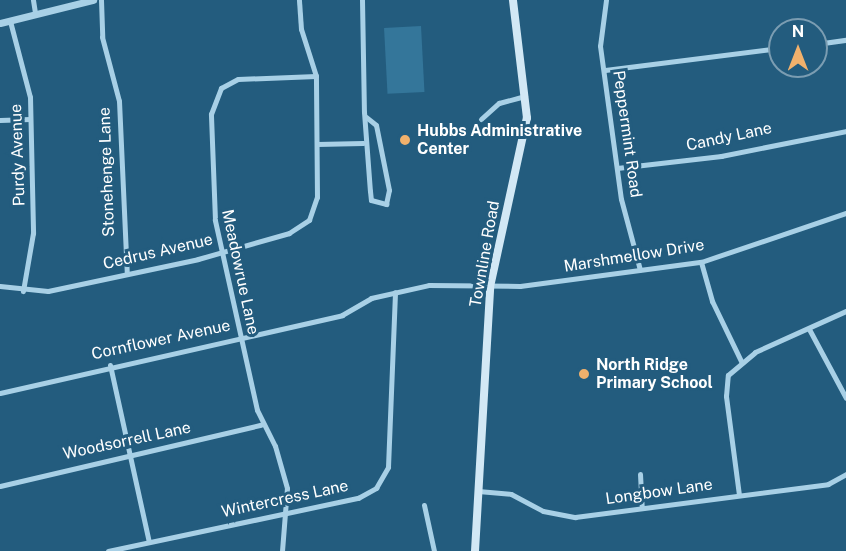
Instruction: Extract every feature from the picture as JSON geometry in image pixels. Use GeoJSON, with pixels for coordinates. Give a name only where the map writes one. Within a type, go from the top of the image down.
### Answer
{"type":"FeatureCollection","features":[{"type":"Feature","properties":{"kind":"main road","name":"Townline Road"},"geometry":{"type":"LineString","coordinates":[[475,551],[490,287],[523,142],[525,96],[513,0]]}},
{"type":"Feature","properties":{"kind":"street"},"geometry":{"type":"LineString","coordinates":[[33,0],[35,14]]}},
{"type":"Feature","properties":{"kind":"street"},"geometry":{"type":"LineString","coordinates":[[0,23],[93,0]]}},
{"type":"Feature","properties":{"kind":"street","name":"Stonehenge Lane"},"geometry":{"type":"LineString","coordinates":[[101,0],[102,37],[119,101],[127,274]]}},
{"type":"Feature","properties":{"kind":"street","name":"Cedrus Avenue"},"geometry":{"type":"LineString","coordinates":[[0,286],[23,291],[127,274],[222,252],[289,233],[309,220],[317,196],[316,76],[301,29],[299,0]]}},
{"type":"Feature","properties":{"kind":"street"},"geometry":{"type":"LineString","coordinates":[[362,0],[366,117],[371,200],[386,204],[389,190],[376,125],[366,117]]}},
{"type":"Feature","properties":{"kind":"street","name":"Peppermint Road"},"geometry":{"type":"LineString","coordinates":[[606,0],[600,26],[617,168],[640,270]]}},
{"type":"Feature","properties":{"kind":"street","name":"Purdy Avenue"},"geometry":{"type":"LineString","coordinates":[[10,21],[27,82],[30,119],[33,233],[23,291]]}},
{"type":"Feature","properties":{"kind":"street"},"geometry":{"type":"LineString","coordinates":[[828,42],[846,40]]}},
{"type":"Feature","properties":{"kind":"street"},"geometry":{"type":"LineString","coordinates":[[605,70],[768,50]]}},
{"type":"Feature","properties":{"kind":"street","name":"Meadowrue Lane"},"geometry":{"type":"LineString","coordinates":[[282,551],[287,512],[281,461],[261,426],[222,252],[213,207],[211,114],[216,96],[238,79],[316,76]]}},
{"type":"Feature","properties":{"kind":"street"},"geometry":{"type":"LineString","coordinates":[[481,119],[499,103],[525,96]]}},
{"type":"Feature","properties":{"kind":"street"},"geometry":{"type":"LineString","coordinates":[[0,120],[30,119]]}},
{"type":"Feature","properties":{"kind":"street","name":"Candy Lane"},"geometry":{"type":"LineString","coordinates":[[617,168],[721,156],[846,131]]}},
{"type":"Feature","properties":{"kind":"street"},"geometry":{"type":"LineString","coordinates":[[317,144],[363,144]]}},
{"type":"Feature","properties":{"kind":"street","name":"Marshmellow Drive"},"geometry":{"type":"LineString","coordinates":[[395,292],[429,285],[490,287],[701,262],[846,213]]}},
{"type":"Feature","properties":{"kind":"street"},"geometry":{"type":"LineString","coordinates":[[701,262],[712,301],[741,361]]}},
{"type":"Feature","properties":{"kind":"street","name":"Cornflower Avenue"},"geometry":{"type":"LineString","coordinates":[[0,393],[110,365],[342,315],[395,292]]}},
{"type":"Feature","properties":{"kind":"street","name":"Wintercress Lane"},"geometry":{"type":"LineString","coordinates":[[108,551],[358,498],[382,478],[389,449],[395,292]]}},
{"type":"Feature","properties":{"kind":"street"},"geometry":{"type":"LineString","coordinates":[[739,495],[726,396],[728,375],[741,361],[846,311]]}},
{"type":"Feature","properties":{"kind":"street"},"geometry":{"type":"LineString","coordinates":[[809,329],[846,398]]}},
{"type":"Feature","properties":{"kind":"street"},"geometry":{"type":"LineString","coordinates":[[110,365],[149,542]]}},
{"type":"Feature","properties":{"kind":"street","name":"Woodsorrell Lane"},"geometry":{"type":"LineString","coordinates":[[0,486],[130,454],[261,426]]}},
{"type":"Feature","properties":{"kind":"street"},"geometry":{"type":"LineString","coordinates":[[640,474],[642,508]]}},
{"type":"Feature","properties":{"kind":"street","name":"Longbow Lane"},"geometry":{"type":"LineString","coordinates":[[478,491],[512,494],[559,517],[828,484],[846,474]]}},
{"type":"Feature","properties":{"kind":"street"},"geometry":{"type":"LineString","coordinates":[[424,505],[434,551]]}},
{"type":"Feature","properties":{"kind":"shaded area"},"geometry":{"type":"Polygon","coordinates":[[[421,26],[424,92],[388,94],[384,28],[421,26]]]}},
{"type":"Feature","properties":{"kind":"place","name":"Hubbs Administrative Center"},"geometry":{"type":"Point","coordinates":[405,140]}},
{"type":"Feature","properties":{"kind":"place","name":"North Ridge Primary School"},"geometry":{"type":"Point","coordinates":[584,374]}}]}
